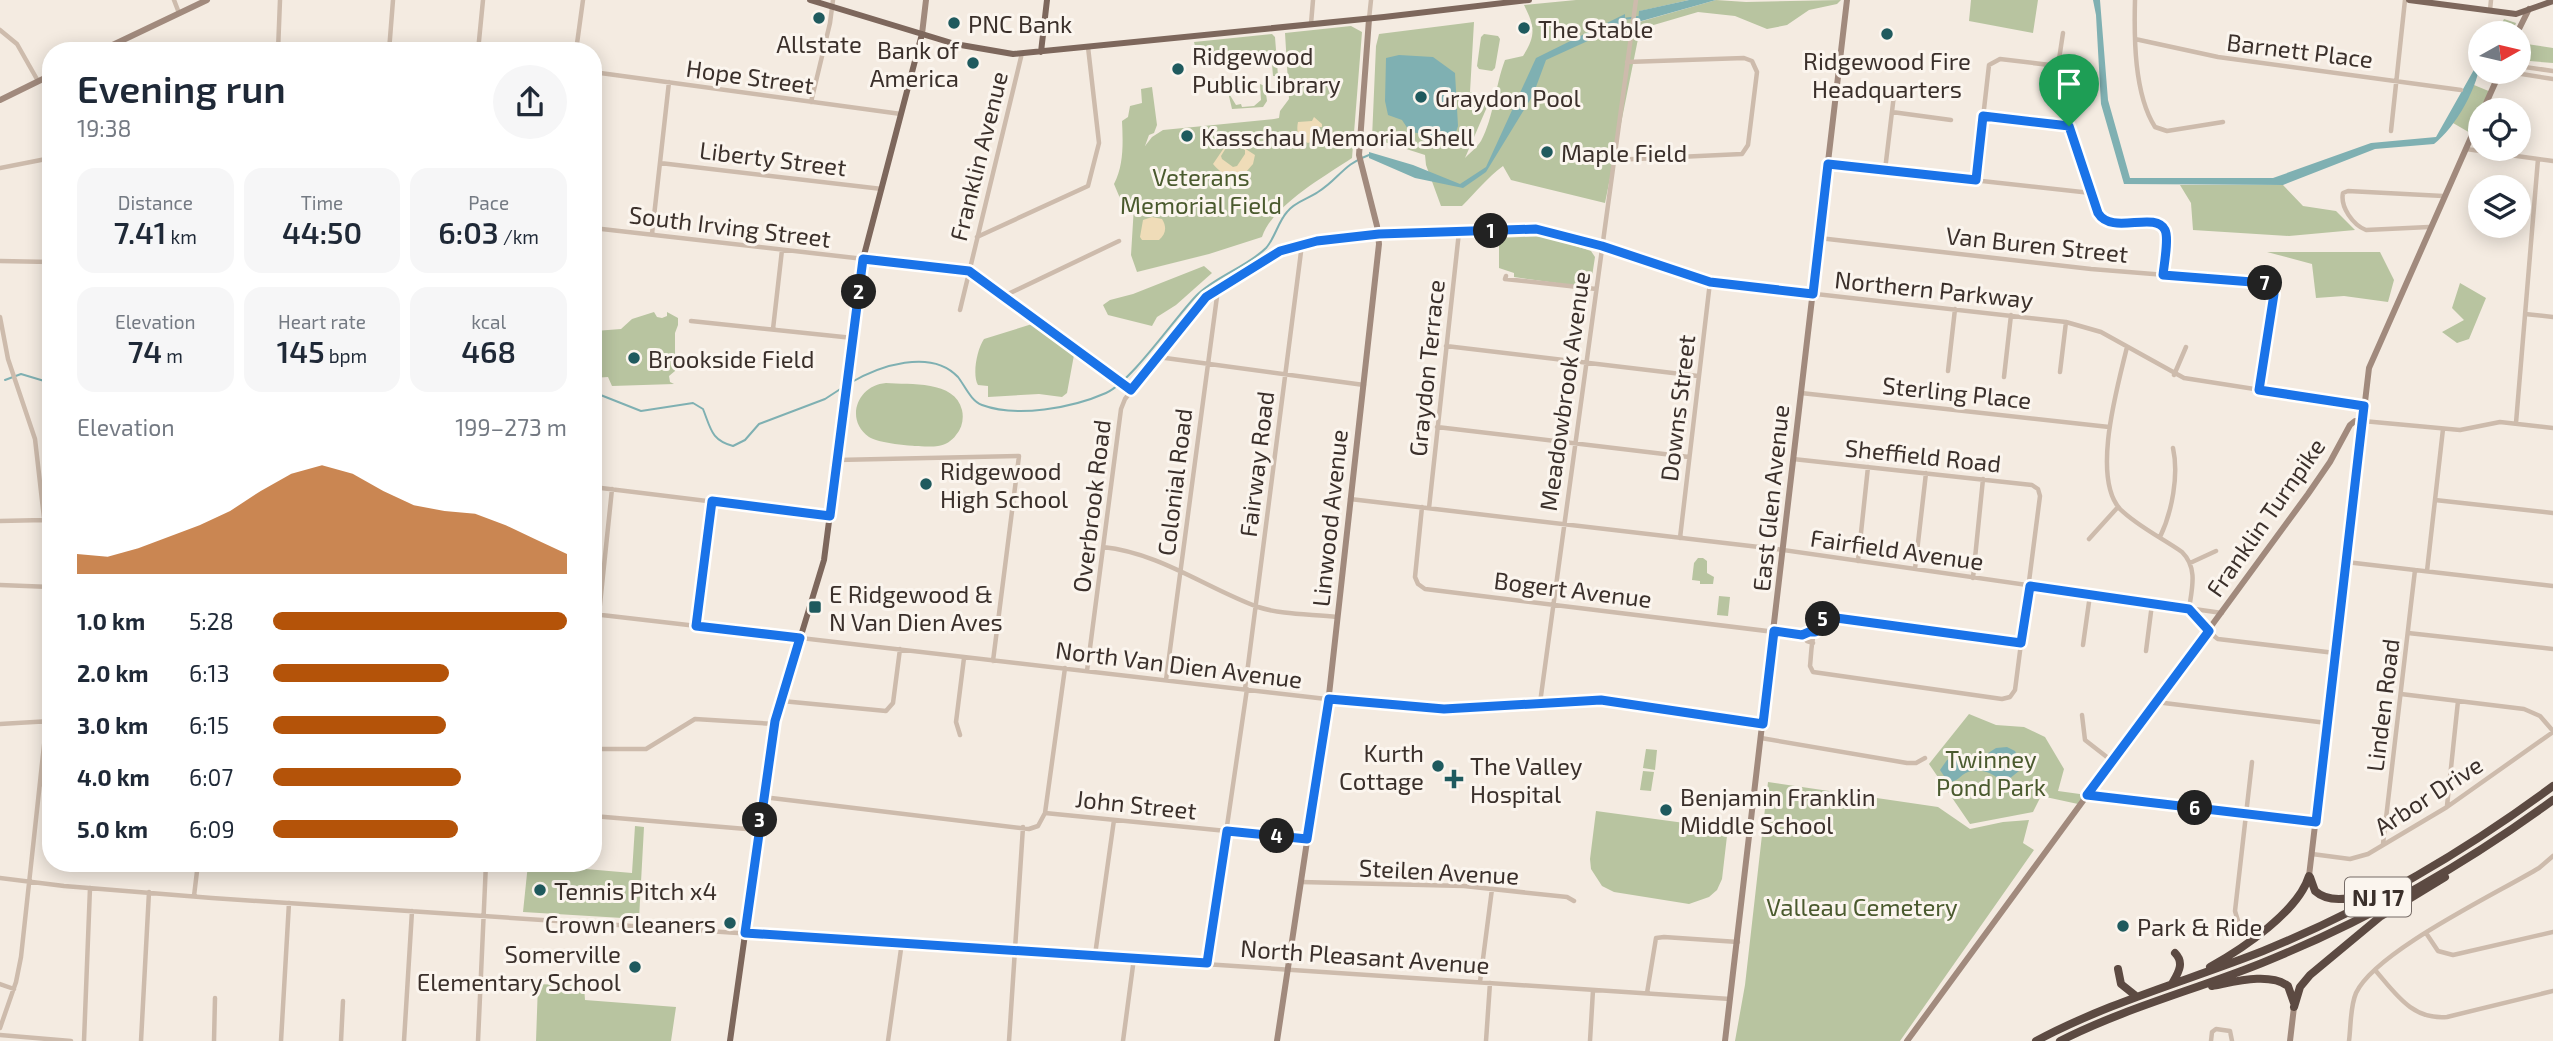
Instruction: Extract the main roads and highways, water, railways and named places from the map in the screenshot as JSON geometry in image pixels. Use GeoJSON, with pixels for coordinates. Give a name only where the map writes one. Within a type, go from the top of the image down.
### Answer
{"type":"FeatureCollection","features":[{"type":"Feature","properties":{"kind":"highway","name":"NJ 17"},"geometry":{"type":"LineString","coordinates":[[2036,1041],[2136,996],[2188,979],[2301,934],[2417,875],[2488,832],[2553,786]]}},
{"type":"Feature","properties":{"kind":"highway","name":"NJ 17"},"geometry":{"type":"LineString","coordinates":[[2060,1041],[2113,1017],[2253,966],[2331,933],[2398,899],[2470,857],[2553,800]]}},
{"type":"Feature","properties":{"kind":"highway"},"geometry":{"type":"LineString","coordinates":[[2192,989],[2244,981],[2277,981],[2288,986],[2294,1007],[2300,987],[2310,975],[2381,916],[2435,885],[2470,857]]}},
{"type":"Feature","properties":{"kind":"highway"},"geometry":{"type":"LineString","coordinates":[[2188,979],[2250,941],[2298,900],[2305,890],[2309,876],[2317,893],[2326,898],[2344,898],[2366,895],[2417,875]]}},
{"type":"Feature","properties":{"kind":"highway"},"geometry":{"type":"LineString","coordinates":[[2171,985],[2180,967],[2180,958],[2175,953]]}},
{"type":"Feature","properties":{"kind":"highway"},"geometry":{"type":"LineString","coordinates":[[2118,969],[2121,984],[2136,996]]}},
{"type":"Feature","properties":{"kind":"main road"},"geometry":{"type":"LineString","coordinates":[[810,0],[833,4],[959,45],[1022,53],[1369,19],[1530,0]]}},
{"type":"Feature","properties":{"kind":"main road","name":"Franklin Avenue"},"geometry":{"type":"LineString","coordinates":[[1041,52],[1047,0]]}},
{"type":"Feature","properties":{"kind":"main road"},"geometry":{"type":"LineString","coordinates":[[2407,0],[2516,14],[2553,2]]}},
{"type":"Feature","properties":{"kind":"main road"},"geometry":{"type":"LineString","coordinates":[[2529,9],[2533,0]]}},
{"type":"Feature","properties":{"kind":"main road"},"geometry":{"type":"LineString","coordinates":[[730,1041],[775,724],[824,559],[863,259],[922,34]]}},
{"type":"Feature","properties":{"kind":"water"},"geometry":{"type":"Polygon","coordinates":[[[1689,0],[1716,0],[1638,22],[1639,11],[1689,0]]]}},
{"type":"Feature","properties":{"kind":"water"},"geometry":{"type":"Polygon","coordinates":[[[2093,0],[2100,0],[2108,100],[2130,178],[2273,178],[2371,143],[2436,137],[2468,80],[2468,84],[2475,84],[2458,117],[2434,144],[2375,149],[2283,185],[2124,184],[2101,104],[2093,0]]]}},
{"type":"Feature","properties":{"kind":"water"},"geometry":{"type":"Polygon","coordinates":[[[1625,14],[1625,24],[1546,60],[1533,95],[1486,172],[1463,188],[1415,178],[1369,158],[1369,152],[1413,165],[1460,184],[1486,167],[1536,58],[1625,14]]]}},
{"type":"Feature","properties":{"kind":"water","name":"Graydon Pool"},"geometry":{"type":"Polygon","coordinates":[[[1399,55],[1433,57],[1455,73],[1458,126],[1456,132],[1444,144],[1425,134],[1410,132],[1402,120],[1388,115],[1385,101],[1386,58],[1399,55]]]}},
{"type":"Feature","properties":{"kind":"water"},"geometry":{"type":"Polygon","coordinates":[[[2007,747],[2015,751],[2019,771],[2009,779],[2000,780],[1977,770],[1948,782],[1940,770],[1947,760],[1956,755],[1979,759],[1996,748],[2007,747]]]}},
{"type":"Feature","properties":{"kind":"waterway"},"geometry":{"type":"LineString","coordinates":[[1623,19],[1638,17]]}},
{"type":"Feature","properties":{"kind":"waterway"},"geometry":{"type":"LineString","coordinates":[[850,383],[890,366],[920,362],[947,368],[958,377],[975,400],[996,409],[1044,410],[1106,393],[1140,364],[1203,289],[1250,261],[1266,248],[1290,209],[1325,187],[1347,167],[1369,155]]}},
{"type":"Feature","properties":{"kind":"waterway"},"geometry":{"type":"LineString","coordinates":[[5,380],[21,374],[42,380]]}},
{"type":"Feature","properties":{"kind":"waterway"},"geometry":{"type":"LineString","coordinates":[[602,396],[641,411],[693,403],[703,409],[716,437],[733,446],[745,440],[759,424],[825,399],[845,386]]}},
{"type":"Feature","properties":{"kind":"place","name":"Allstate"},"geometry":{"type":"Point","coordinates":[819,18]}},
{"type":"Feature","properties":{"kind":"place","name":"PNC Bank"},"geometry":{"type":"Point","coordinates":[954,23]}},
{"type":"Feature","properties":{"kind":"place","name":"The Stable"},"geometry":{"type":"Point","coordinates":[1524,28]}},
{"type":"Feature","properties":{"kind":"place","name":"Ridgewood Fire Headquarters"},"geometry":{"type":"Point","coordinates":[1887,34]}},
{"type":"Feature","properties":{"kind":"place","name":"Bank of America"},"geometry":{"type":"Point","coordinates":[973,63]}},
{"type":"Feature","properties":{"kind":"place","name":"Ridgewood Public Library"},"geometry":{"type":"Point","coordinates":[1178,69]}},
{"type":"Feature","properties":{"kind":"place","name":"Graydon Pool"},"geometry":{"type":"Point","coordinates":[1421,97]}},
{"type":"Feature","properties":{"kind":"place","name":"Kasschau Memorial Shell"},"geometry":{"type":"Point","coordinates":[1187,136]}},
{"type":"Feature","properties":{"kind":"place","name":"Maple Field"},"geometry":{"type":"Point","coordinates":[1547,152]}},
{"type":"Feature","properties":{"kind":"place","name":"Brookside Field"},"geometry":{"type":"Point","coordinates":[634,358]}},
{"type":"Feature","properties":{"kind":"place","name":"Ridgewood High School"},"geometry":{"type":"Point","coordinates":[926,484]}},
{"type":"Feature","properties":{"kind":"place","name":"E Ridgewood & N Van Dien Aves"},"geometry":{"type":"Point","coordinates":[815,607]}},
{"type":"Feature","properties":{"kind":"place","name":"Kurth Cottage"},"geometry":{"type":"Point","coordinates":[1438,766]}},
{"type":"Feature","properties":{"kind":"place","name":"The Valley Hospital"},"geometry":{"type":"Point","coordinates":[1454,779]}},
{"type":"Feature","properties":{"kind":"place","name":"Benjamin Franklin Middle School"},"geometry":{"type":"Point","coordinates":[1666,810]}},
{"type":"Feature","properties":{"kind":"place","name":"Tennis Pitch x4"},"geometry":{"type":"Point","coordinates":[540,890]}},
{"type":"Feature","properties":{"kind":"place","name":"Crown Cleaners"},"geometry":{"type":"Point","coordinates":[730,923]}},
{"type":"Feature","properties":{"kind":"place","name":"Park & Ride"},"geometry":{"type":"Point","coordinates":[2123,926]}},
{"type":"Feature","properties":{"kind":"place","name":"Somerville Elementary School"},"geometry":{"type":"Point","coordinates":[635,967]}},
{"type":"Feature","properties":{"kind":"park label","name":"Veterans Memorial Field"},"geometry":{"type":"Point","coordinates":[1201,190]}},
{"type":"Feature","properties":{"kind":"park label","name":"Twinney Pond Park"},"geometry":{"type":"Point","coordinates":[1991,772]}},
{"type":"Feature","properties":{"kind":"park label","name":"Valleau Cemetery"},"geometry":{"type":"Point","coordinates":[1862,906]}}]}
